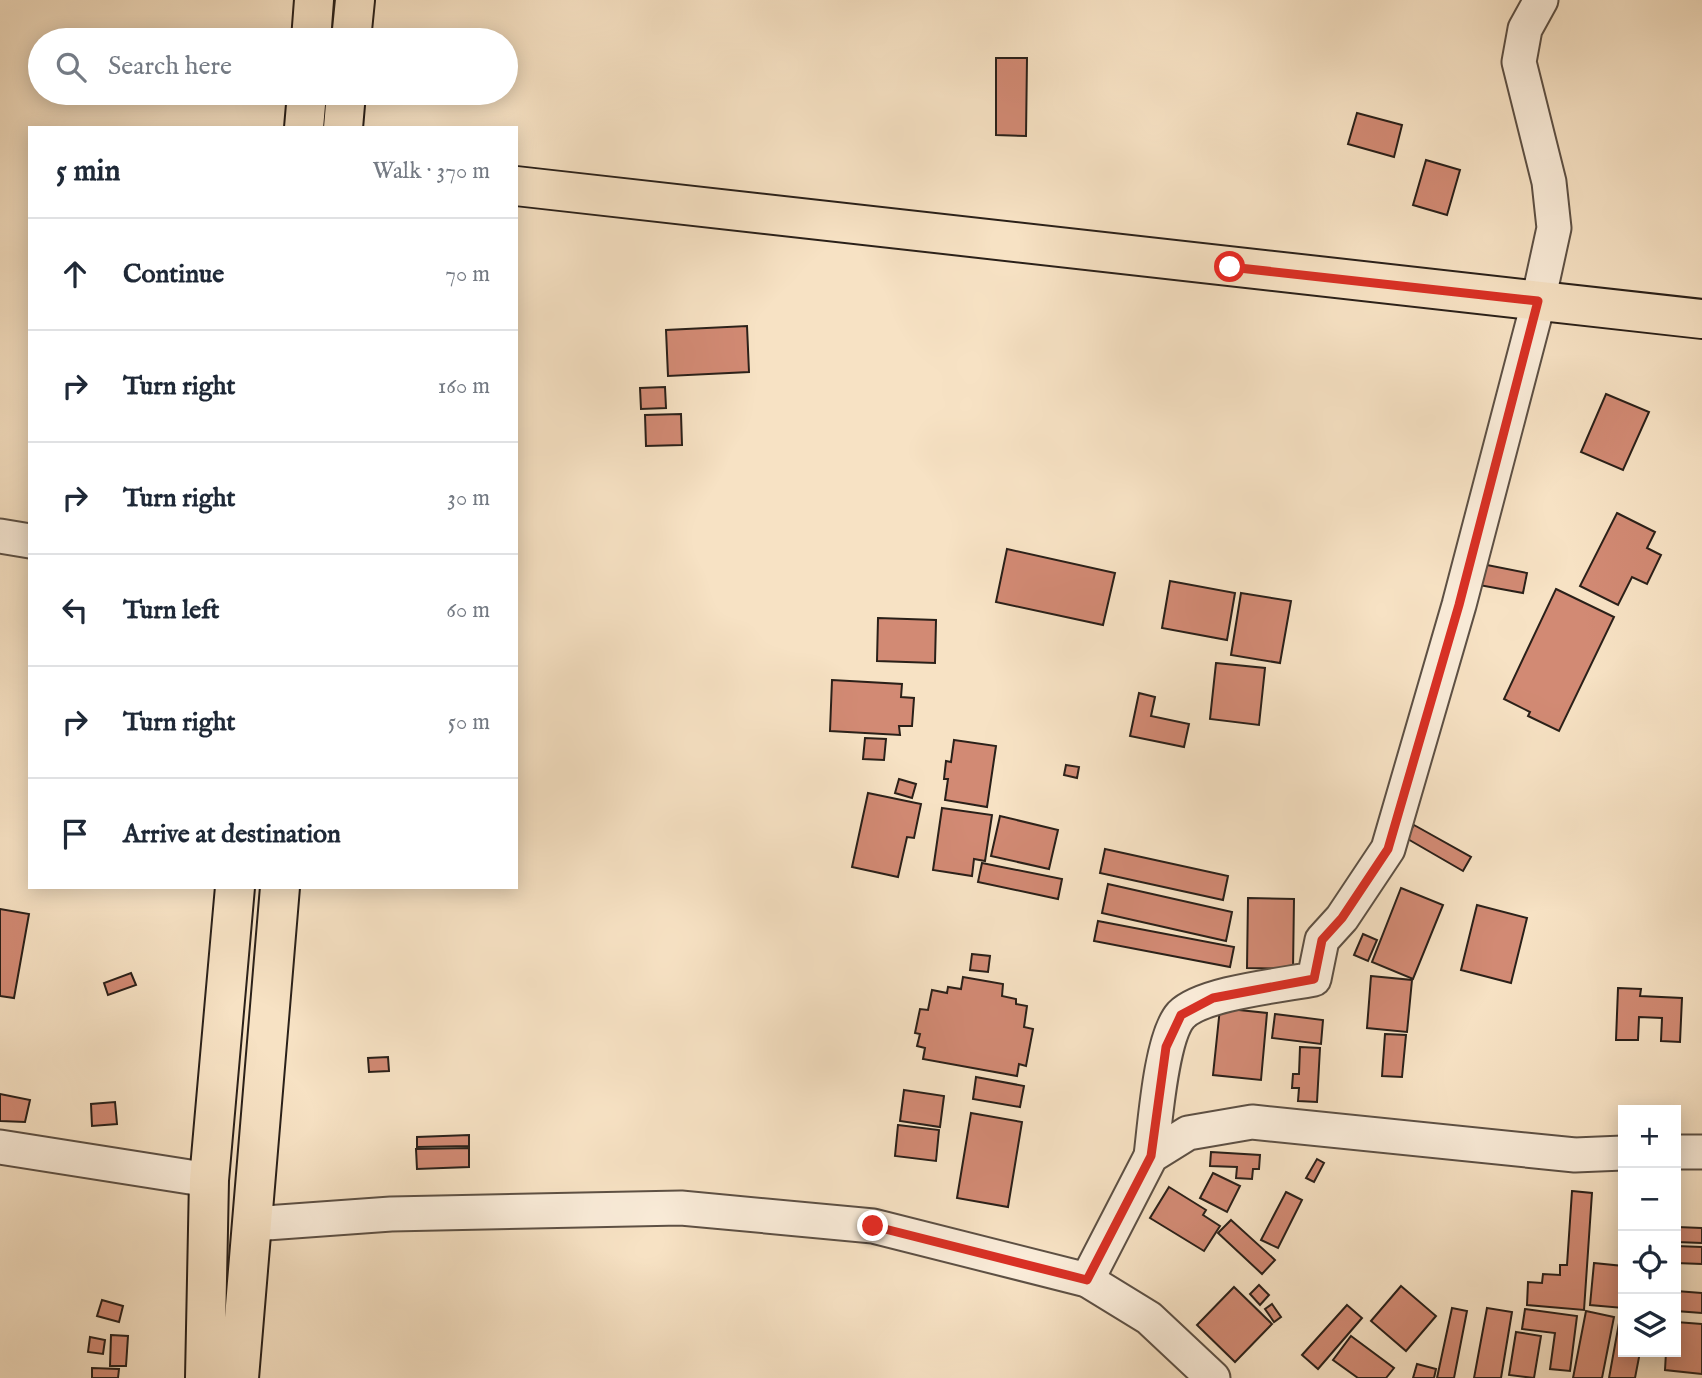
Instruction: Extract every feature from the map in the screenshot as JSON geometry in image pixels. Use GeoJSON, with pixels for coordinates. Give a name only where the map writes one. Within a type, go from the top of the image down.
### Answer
{"type":"FeatureCollection","features":[{"type":"Feature","properties":{"kind":"main road"},"geometry":{"type":"LineString","coordinates":[[312,28],[314,0]]}},
{"type":"Feature","properties":{"kind":"main road"},"geometry":{"type":"LineString","coordinates":[[352,28],[355,0]]}},
{"type":"Feature","properties":{"kind":"main road"},"geometry":{"type":"LineString","coordinates":[[304,126],[306,105]]}},
{"type":"Feature","properties":{"kind":"main road"},"geometry":{"type":"LineString","coordinates":[[343,126],[345,105]]}},
{"type":"Feature","properties":{"kind":"main road"},"geometry":{"type":"LineString","coordinates":[[518,186],[1702,318]]}},
{"type":"Feature","properties":{"kind":"main road"},"geometry":{"type":"LineString","coordinates":[[205,1378],[209,1180],[235,889]]}},
{"type":"Feature","properties":{"kind":"main road"},"geometry":{"type":"LineString","coordinates":[[239,1378],[280,889]]}},
{"type":"Feature","properties":{"kind":"street"},"geometry":{"type":"LineString","coordinates":[[1087,1280],[1151,1156],[1166,1047],[1181,1015],[1213,998],[1314,979],[1322,940],[1342,918],[1388,849],[1459,605],[1538,301],[1554,228],[1549,182],[1520,62],[1525,29],[1541,0]]}},
{"type":"Feature","properties":{"kind":"street"},"geometry":{"type":"LineString","coordinates":[[0,536],[28,541]]}},
{"type":"Feature","properties":{"kind":"street"},"geometry":{"type":"LineString","coordinates":[[1151,1156],[1188,1133],[1252,1122],[1575,1155],[1618,1153]]}},
{"type":"Feature","properties":{"kind":"street"},"geometry":{"type":"LineString","coordinates":[[0,1147],[209,1180]]}},
{"type":"Feature","properties":{"kind":"street"},"geometry":{"type":"LineString","coordinates":[[1681,1152],[1702,1152]]}},
{"type":"Feature","properties":{"kind":"street"},"geometry":{"type":"LineString","coordinates":[[252,1224],[391,1214],[681,1208],[873,1226],[1087,1280],[1149,1318],[1213,1378]]}},
{"type":"Feature","properties":{"kind":"building"},"geometry":{"type":"Polygon","coordinates":[[[996,58],[1027,58],[1026,136],[996,135],[996,58]]]}},
{"type":"Feature","properties":{"kind":"building"},"geometry":{"type":"Polygon","coordinates":[[[1357,113],[1402,125],[1394,157],[1348,144],[1357,113]]]}},
{"type":"Feature","properties":{"kind":"building"},"geometry":{"type":"Polygon","coordinates":[[[1426,160],[1460,170],[1447,215],[1413,205],[1426,160]]]}},
{"type":"Feature","properties":{"kind":"building"},"geometry":{"type":"Polygon","coordinates":[[[747,326],[749,372],[668,376],[666,330],[747,326]]]}},
{"type":"Feature","properties":{"kind":"building"},"geometry":{"type":"Polygon","coordinates":[[[665,387],[666,408],[641,409],[640,388],[665,387]]]}},
{"type":"Feature","properties":{"kind":"building"},"geometry":{"type":"Polygon","coordinates":[[[1606,394],[1649,412],[1623,470],[1581,452],[1606,394]]]}},
{"type":"Feature","properties":{"kind":"building"},"geometry":{"type":"Polygon","coordinates":[[[681,414],[682,445],[646,446],[645,415],[681,414]]]}},
{"type":"Feature","properties":{"kind":"building"},"geometry":{"type":"Polygon","coordinates":[[[1617,513],[1655,532],[1647,548],[1661,555],[1647,584],[1632,577],[1618,605],[1580,586],[1617,513]]]}},
{"type":"Feature","properties":{"kind":"building"},"geometry":{"type":"Polygon","coordinates":[[[1007,549],[1115,573],[1103,625],[996,602],[1007,549]]]}},
{"type":"Feature","properties":{"kind":"building"},"geometry":{"type":"Polygon","coordinates":[[[1482,564],[1527,573],[1523,593],[1479,585],[1482,564]]]}},
{"type":"Feature","properties":{"kind":"building"},"geometry":{"type":"Polygon","coordinates":[[[1170,581],[1235,593],[1227,640],[1162,628],[1170,581]]]}},
{"type":"Feature","properties":{"kind":"building"},"geometry":{"type":"Polygon","coordinates":[[[1556,589],[1614,617],[1559,731],[1528,716],[1530,712],[1504,699],[1556,589]]]}},
{"type":"Feature","properties":{"kind":"building"},"geometry":{"type":"Polygon","coordinates":[[[1241,593],[1291,601],[1280,663],[1231,655],[1241,593]]]}},
{"type":"Feature","properties":{"kind":"building"},"geometry":{"type":"Polygon","coordinates":[[[878,618],[936,620],[935,663],[877,661],[878,618]]]}},
{"type":"Feature","properties":{"kind":"building"},"geometry":{"type":"Polygon","coordinates":[[[1216,663],[1265,668],[1259,725],[1210,719],[1216,663]]]}},
{"type":"Feature","properties":{"kind":"building"},"geometry":{"type":"Polygon","coordinates":[[[832,680],[902,684],[901,697],[914,698],[912,726],[899,726],[900,735],[830,731],[832,680]]]}},
{"type":"Feature","properties":{"kind":"building"},"geometry":{"type":"Polygon","coordinates":[[[1139,693],[1155,697],[1151,716],[1189,724],[1184,747],[1130,736],[1139,693]]]}},
{"type":"Feature","properties":{"kind":"building"},"geometry":{"type":"Polygon","coordinates":[[[865,738],[886,739],[884,760],[863,759],[865,738]]]}},
{"type":"Feature","properties":{"kind":"building"},"geometry":{"type":"Polygon","coordinates":[[[954,740],[996,746],[987,807],[945,800],[948,779],[944,779],[946,761],[951,762],[954,740]]]}},
{"type":"Feature","properties":{"kind":"building"},"geometry":{"type":"Polygon","coordinates":[[[1066,765],[1079,767],[1077,778],[1064,775],[1066,765]]]}},
{"type":"Feature","properties":{"kind":"building"},"geometry":{"type":"Polygon","coordinates":[[[899,779],[916,784],[912,798],[895,793],[899,779]]]}},
{"type":"Feature","properties":{"kind":"building"},"geometry":{"type":"Polygon","coordinates":[[[868,793],[921,804],[914,838],[907,837],[898,877],[852,867],[868,793]]]}},
{"type":"Feature","properties":{"kind":"building"},"geometry":{"type":"Polygon","coordinates":[[[942,808],[992,815],[985,861],[974,859],[972,876],[933,870],[942,808]]]}},
{"type":"Feature","properties":{"kind":"building"},"geometry":{"type":"Polygon","coordinates":[[[1000,816],[1058,830],[1049,869],[991,856],[1000,816]]]}},
{"type":"Feature","properties":{"kind":"building"},"geometry":{"type":"Polygon","coordinates":[[[1414,825],[1471,857],[1463,871],[1406,838],[1414,825]]]}},
{"type":"Feature","properties":{"kind":"building"},"geometry":{"type":"Polygon","coordinates":[[[1105,849],[1228,876],[1223,900],[1100,873],[1105,849]]]}},
{"type":"Feature","properties":{"kind":"building"},"geometry":{"type":"Polygon","coordinates":[[[982,863],[1062,879],[1058,899],[978,882],[982,863]]]}},
{"type":"Feature","properties":{"kind":"building"},"geometry":{"type":"Polygon","coordinates":[[[1108,884],[1232,912],[1226,941],[1102,913],[1108,884]]]}},
{"type":"Feature","properties":{"kind":"building"},"geometry":{"type":"Polygon","coordinates":[[[1401,888],[1443,905],[1413,979],[1372,962],[1401,888]]]}},
{"type":"Feature","properties":{"kind":"building"},"geometry":{"type":"Polygon","coordinates":[[[1248,898],[1294,899],[1293,969],[1247,968],[1248,898]]]}},
{"type":"Feature","properties":{"kind":"building"},"geometry":{"type":"Polygon","coordinates":[[[1477,905],[1527,918],[1511,983],[1461,970],[1477,905]]]}},
{"type":"Feature","properties":{"kind":"building"},"geometry":{"type":"Polygon","coordinates":[[[0,909],[29,914],[14,998],[0,996],[0,909]]]}},
{"type":"Feature","properties":{"kind":"building"},"geometry":{"type":"Polygon","coordinates":[[[1098,921],[1234,947],[1230,967],[1094,941],[1098,921]]]}},
{"type":"Feature","properties":{"kind":"building"},"geometry":{"type":"Polygon","coordinates":[[[1363,934],[1377,940],[1368,961],[1354,955],[1363,934]]]}},
{"type":"Feature","properties":{"kind":"building"},"geometry":{"type":"Polygon","coordinates":[[[972,954],[990,956],[988,972],[970,970],[972,954]]]}},
{"type":"Feature","properties":{"kind":"building"},"geometry":{"type":"Polygon","coordinates":[[[131,973],[136,985],[108,995],[104,983],[131,973]]]}},
{"type":"Feature","properties":{"kind":"building"},"geometry":{"type":"Polygon","coordinates":[[[1371,976],[1412,980],[1407,1032],[1367,1028],[1371,976]]]}},
{"type":"Feature","properties":{"kind":"building"},"geometry":{"type":"Polygon","coordinates":[[[963,977],[1003,984],[1002,996],[1016,999],[1016,1004],[1027,1006],[1024,1027],[1033,1029],[1026,1066],[1019,1064],[1017,1076],[923,1059],[925,1048],[917,1046],[920,1034],[915,1033],[920,1009],[928,1010],[932,990],[947,993],[948,987],[961,989],[963,977]]]}},
{"type":"Feature","properties":{"kind":"building"},"geometry":{"type":"Polygon","coordinates":[[[1618,988],[1641,989],[1640,996],[1682,998],[1680,1042],[1661,1041],[1662,1018],[1639,1017],[1638,1040],[1616,1040],[1618,988]]]}},
{"type":"Feature","properties":{"kind":"building"},"geometry":{"type":"Polygon","coordinates":[[[1220,1008],[1267,1013],[1261,1080],[1213,1075],[1220,1008]]]}},
{"type":"Feature","properties":{"kind":"building"},"geometry":{"type":"Polygon","coordinates":[[[1275,1014],[1323,1020],[1321,1044],[1272,1038],[1275,1014]]]}},
{"type":"Feature","properties":{"kind":"building"},"geometry":{"type":"Polygon","coordinates":[[[1385,1034],[1406,1035],[1402,1077],[1382,1076],[1385,1034]]]}},
{"type":"Feature","properties":{"kind":"building"},"geometry":{"type":"Polygon","coordinates":[[[1300,1047],[1320,1048],[1317,1102],[1298,1101],[1299,1088],[1292,1088],[1293,1074],[1299,1074],[1300,1047]]]}},
{"type":"Feature","properties":{"kind":"building"},"geometry":{"type":"Polygon","coordinates":[[[388,1057],[389,1071],[369,1072],[368,1058],[388,1057]]]}},
{"type":"Feature","properties":{"kind":"building"},"geometry":{"type":"Polygon","coordinates":[[[976,1077],[1024,1086],[1020,1107],[973,1099],[976,1077]]]}},
{"type":"Feature","properties":{"kind":"building"},"geometry":{"type":"Polygon","coordinates":[[[904,1090],[944,1096],[940,1127],[900,1121],[904,1090]]]}},
{"type":"Feature","properties":{"kind":"building"},"geometry":{"type":"Polygon","coordinates":[[[0,1094],[30,1100],[25,1122],[0,1121],[0,1094]]]}},
{"type":"Feature","properties":{"kind":"building"},"geometry":{"type":"Polygon","coordinates":[[[115,1102],[117,1124],[92,1126],[91,1104],[115,1102]]]}},
{"type":"Feature","properties":{"kind":"building"},"geometry":{"type":"Polygon","coordinates":[[[971,1113],[1022,1122],[1008,1207],[957,1198],[971,1113]]]}},
{"type":"Feature","properties":{"kind":"building"},"geometry":{"type":"Polygon","coordinates":[[[898,1125],[939,1130],[936,1161],[895,1156],[898,1125]]]}},
{"type":"Feature","properties":{"kind":"building"},"geometry":{"type":"Polygon","coordinates":[[[469,1135],[469,1146],[417,1147],[417,1137],[469,1135]]]}},
{"type":"Feature","properties":{"kind":"building"},"geometry":{"type":"Polygon","coordinates":[[[469,1148],[469,1167],[417,1169],[416,1149],[469,1148]]]}},
{"type":"Feature","properties":{"kind":"building"},"geometry":{"type":"Polygon","coordinates":[[[1211,1152],[1260,1155],[1259,1169],[1253,1169],[1252,1179],[1236,1178],[1237,1167],[1210,1166],[1211,1152]]]}},
{"type":"Feature","properties":{"kind":"building"},"geometry":{"type":"Polygon","coordinates":[[[1317,1159],[1324,1163],[1314,1182],[1306,1178],[1317,1159]]]}},
{"type":"Feature","properties":{"kind":"building"},"geometry":{"type":"Polygon","coordinates":[[[1213,1173],[1240,1186],[1227,1212],[1200,1198],[1213,1173]]]}},
{"type":"Feature","properties":{"kind":"building"},"geometry":{"type":"Polygon","coordinates":[[[1169,1187],[1206,1210],[1203,1215],[1220,1226],[1204,1251],[1150,1218],[1169,1187]]]}},
{"type":"Feature","properties":{"kind":"building"},"geometry":{"type":"Polygon","coordinates":[[[1572,1191],[1592,1193],[1584,1310],[1527,1305],[1528,1282],[1542,1283],[1543,1274],[1560,1275],[1560,1265],[1567,1265],[1572,1191]]]}},
{"type":"Feature","properties":{"kind":"building"},"geometry":{"type":"Polygon","coordinates":[[[1286,1192],[1302,1200],[1278,1248],[1261,1240],[1286,1192]]]}},
{"type":"Feature","properties":{"kind":"building"},"geometry":{"type":"Polygon","coordinates":[[[1231,1220],[1275,1260],[1262,1274],[1218,1233],[1231,1220]]]}},
{"type":"Feature","properties":{"kind":"building"},"geometry":{"type":"Polygon","coordinates":[[[1681,1227],[1702,1228],[1702,1243],[1681,1242],[1681,1227]]]}},
{"type":"Feature","properties":{"kind":"building"},"geometry":{"type":"Polygon","coordinates":[[[1681,1246],[1702,1247],[1702,1264],[1681,1263],[1681,1246]]]}},
{"type":"Feature","properties":{"kind":"building"},"geometry":{"type":"Polygon","coordinates":[[[1594,1263],[1618,1265],[1618,1308],[1590,1305],[1594,1263]]]}},
{"type":"Feature","properties":{"kind":"building"},"geometry":{"type":"Polygon","coordinates":[[[1259,1285],[1269,1295],[1260,1305],[1250,1294],[1259,1285]]]}},
{"type":"Feature","properties":{"kind":"building"},"geometry":{"type":"Polygon","coordinates":[[[1401,1286],[1436,1316],[1406,1351],[1371,1321],[1401,1286]]]}},
{"type":"Feature","properties":{"kind":"building"},"geometry":{"type":"Polygon","coordinates":[[[1234,1287],[1272,1324],[1235,1362],[1197,1325],[1234,1287]]]}},
{"type":"Feature","properties":{"kind":"building"},"geometry":{"type":"Polygon","coordinates":[[[1681,1291],[1702,1293],[1702,1313],[1681,1311],[1681,1291]]]}},
{"type":"Feature","properties":{"kind":"building"},"geometry":{"type":"Polygon","coordinates":[[[102,1300],[123,1306],[119,1322],[97,1316],[102,1300]]]}},
{"type":"Feature","properties":{"kind":"building"},"geometry":{"type":"Polygon","coordinates":[[[1272,1304],[1281,1317],[1274,1322],[1265,1309],[1272,1304]]]}},
{"type":"Feature","properties":{"kind":"building"},"geometry":{"type":"Polygon","coordinates":[[[1347,1305],[1362,1318],[1318,1369],[1302,1355],[1347,1305]]]}},
{"type":"Feature","properties":{"kind":"building"},"geometry":{"type":"Polygon","coordinates":[[[1452,1308],[1467,1311],[1454,1378],[1437,1378],[1452,1308]]]}},
{"type":"Feature","properties":{"kind":"building"},"geometry":{"type":"Polygon","coordinates":[[[1487,1308],[1512,1312],[1501,1378],[1474,1378],[1487,1308]]]}},
{"type":"Feature","properties":{"kind":"building"},"geometry":{"type":"Polygon","coordinates":[[[1525,1309],[1577,1316],[1570,1371],[1550,1369],[1555,1333],[1522,1329],[1525,1309]]]}},
{"type":"Feature","properties":{"kind":"building"},"geometry":{"type":"Polygon","coordinates":[[[1586,1311],[1614,1317],[1602,1378],[1573,1378],[1586,1311]]]}},
{"type":"Feature","properties":{"kind":"building"},"geometry":{"type":"Polygon","coordinates":[[[1681,1322],[1702,1324],[1702,1374],[1665,1370],[1666,1357],[1681,1357],[1681,1322]]]}},
{"type":"Feature","properties":{"kind":"building"},"geometry":{"type":"Polygon","coordinates":[[[1618,1328],[1618,1357],[1639,1357],[1635,1378],[1609,1378],[1618,1328]]]}},
{"type":"Feature","properties":{"kind":"building"},"geometry":{"type":"Polygon","coordinates":[[[1516,1332],[1541,1336],[1534,1378],[1509,1375],[1516,1332]]]}},
{"type":"Feature","properties":{"kind":"building"},"geometry":{"type":"Polygon","coordinates":[[[111,1335],[128,1336],[126,1366],[110,1366],[111,1335]]]}},
{"type":"Feature","properties":{"kind":"building"},"geometry":{"type":"Polygon","coordinates":[[[1351,1336],[1394,1368],[1386,1378],[1358,1378],[1333,1360],[1351,1336]]]}},
{"type":"Feature","properties":{"kind":"building"},"geometry":{"type":"Polygon","coordinates":[[[90,1337],[105,1340],[103,1354],[88,1352],[90,1337]]]}},
{"type":"Feature","properties":{"kind":"building"},"geometry":{"type":"Polygon","coordinates":[[[1417,1364],[1436,1369],[1434,1378],[1413,1378],[1417,1364]]]}},
{"type":"Feature","properties":{"kind":"building"},"geometry":{"type":"Polygon","coordinates":[[[92,1368],[119,1369],[118,1378],[92,1378],[92,1368]]]}},
{"type":"Feature","properties":{"kind":"route"},"geometry":{"type":"LineString","coordinates":[[873,1226],[1087,1280],[1151,1156],[1166,1047],[1181,1015],[1213,998],[1314,979],[1322,940],[1342,918],[1388,849],[1459,605],[1538,301],[1230,267]]}}]}
